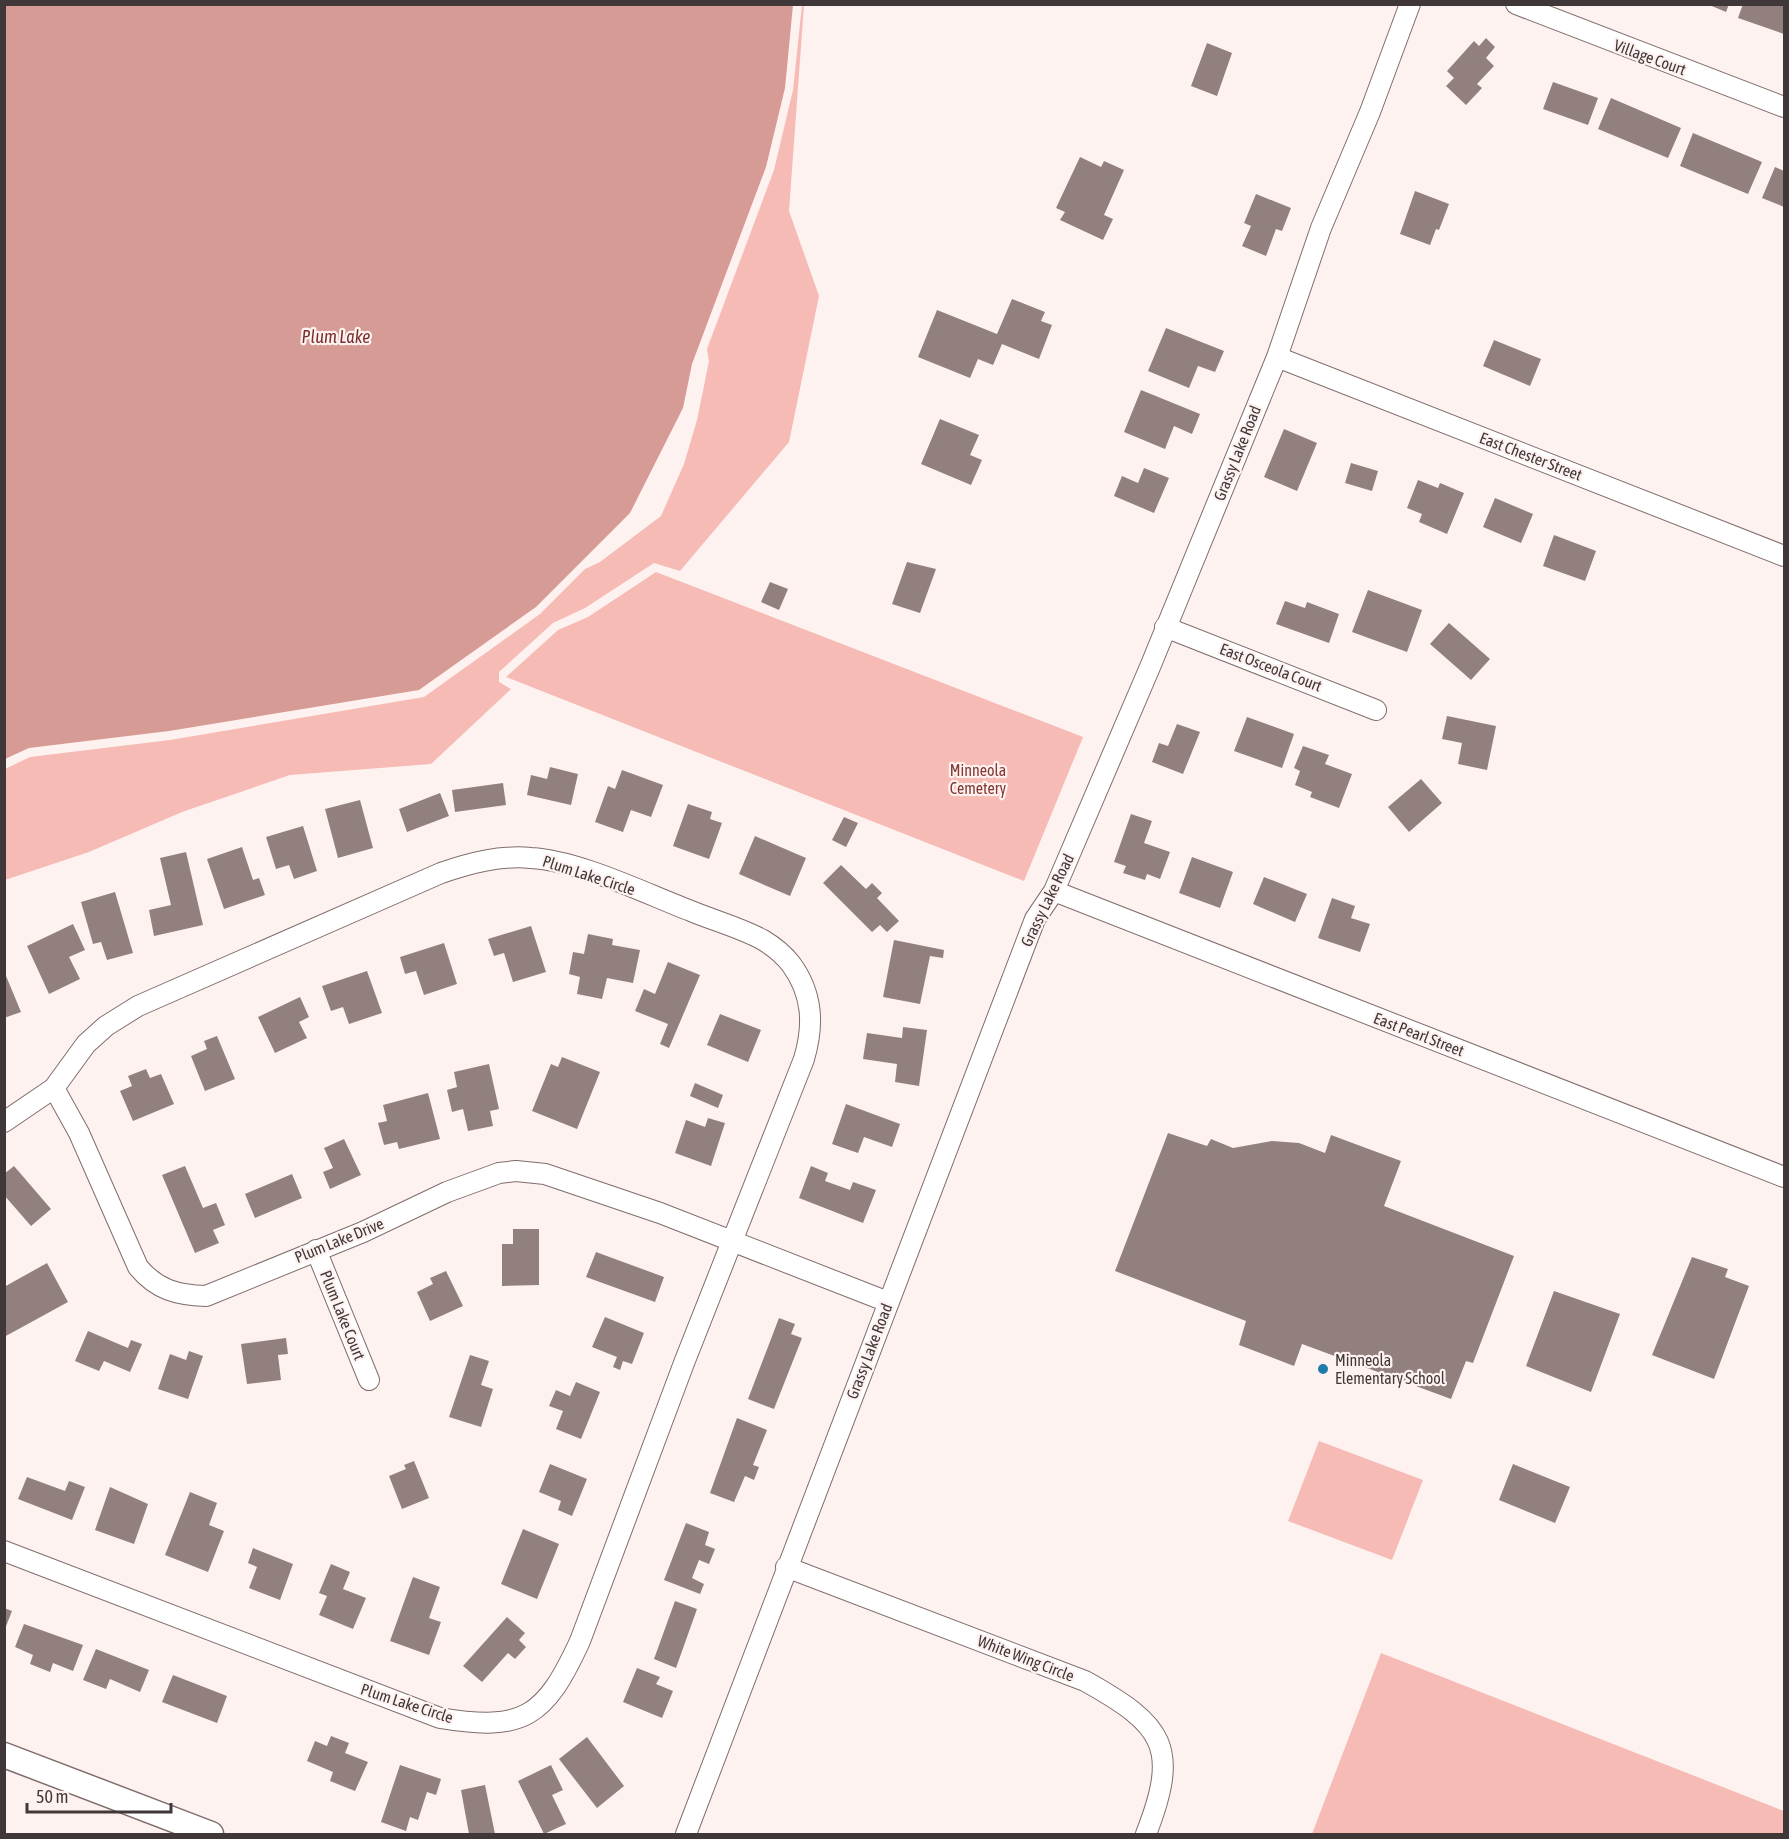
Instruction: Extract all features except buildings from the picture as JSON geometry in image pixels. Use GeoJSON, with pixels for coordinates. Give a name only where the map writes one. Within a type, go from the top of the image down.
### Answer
{"type":"FeatureCollection","features":[{"type":"Feature","properties":{"kind":"street","name":"Grassy Lake Road"},"geometry":{"type":"LineString","coordinates":[[686,1834],[1035,919],[1054,891],[1277,357],[1321,228],[1370,112],[1410,4]]}},
{"type":"Feature","properties":{"kind":"street","name":"Village Court"},"geometry":{"type":"LineString","coordinates":[[1516,4],[1785,107]]}},
{"type":"Feature","properties":{"kind":"street","name":"East Chester Street"},"geometry":{"type":"LineString","coordinates":[[1277,357],[1785,556]]}},
{"type":"Feature","properties":{"kind":"street","name":"East Osceola Court"},"geometry":{"type":"LineString","coordinates":[[1165,627],[1376,710]]}},
{"type":"Feature","properties":{"kind":"street","name":"Plum Lake Circle"},"geometry":{"type":"LineString","coordinates":[[4,1122],[54,1088],[86,1044],[106,1026],[138,1006],[469,863],[509,858],[554,861],[612,880],[760,939],[790,963],[801,981],[808,1000],[811,1035],[580,1641],[563,1679],[549,1698],[518,1718],[491,1724],[440,1718],[4,1551]]}},
{"type":"Feature","properties":{"kind":"street","name":"East Pearl Street"},"geometry":{"type":"LineString","coordinates":[[1054,891],[1785,1177]]}},
{"type":"Feature","properties":{"kind":"street","name":"Plum Lake Drive"},"geometry":{"type":"LineString","coordinates":[[54,1088],[79,1133],[138,1267],[148,1279],[166,1291],[182,1295],[206,1296],[363,1232],[447,1192],[499,1173],[516,1171],[545,1174],[733,1241]]}},
{"type":"Feature","properties":{"kind":"street"},"geometry":{"type":"LineString","coordinates":[[733,1241],[888,1302]]}},
{"type":"Feature","properties":{"kind":"street","name":"Plum Lake Court"},"geometry":{"type":"LineString","coordinates":[[316,1250],[369,1380]]}},
{"type":"Feature","properties":{"kind":"street","name":"White Wing Circle"},"geometry":{"type":"LineString","coordinates":[[786,1567],[1085,1681],[1122,1702],[1150,1729],[1161,1747],[1165,1760],[1164,1777],[1146,1834]]}},
{"type":"Feature","properties":{"kind":"street"},"geometry":{"type":"LineString","coordinates":[[4,1755],[211,1834]]}},
{"type":"Feature","properties":{"kind":"green space"},"geometry":{"type":"Polygon","coordinates":[[[802,5],[804,5],[789,211],[819,296],[789,442],[680,571],[654,563],[585,608],[553,623],[499,672],[499,682],[511,689],[431,764],[290,775],[182,812],[89,852],[5,880],[5,769],[30,757],[170,740],[424,697],[540,614],[585,569],[600,562],[661,516],[684,464],[697,420],[709,361],[707,349],[774,170],[793,90],[802,5]]]}},
{"type":"Feature","properties":{"kind":"green space","name":"Minneola Cemetery"},"geometry":{"type":"Polygon","coordinates":[[[656,572],[1083,737],[1024,881],[506,677],[558,630],[588,617],[656,572]]]}},
{"type":"Feature","properties":{"kind":"green space"},"geometry":{"type":"Polygon","coordinates":[[[1319,1441],[1423,1480],[1392,1560],[1288,1521],[1319,1441]]]}},
{"type":"Feature","properties":{"kind":"green space"},"geometry":{"type":"Polygon","coordinates":[[[1381,1653],[1784,1811],[1784,1834],[1312,1834],[1381,1653]]]}},
{"type":"Feature","properties":{"kind":"water","name":"Plum Lake"},"geometry":{"type":"Polygon","coordinates":[[[4,5],[793,5],[785,88],[766,167],[692,364],[683,408],[630,513],[536,607],[419,690],[169,731],[29,748],[5,759],[4,5]]]}},
{"type":"Feature","properties":{"kind":"place","name":"Minneola Elementary School"},"geometry":{"type":"Point","coordinates":[1323,1369]}}]}
